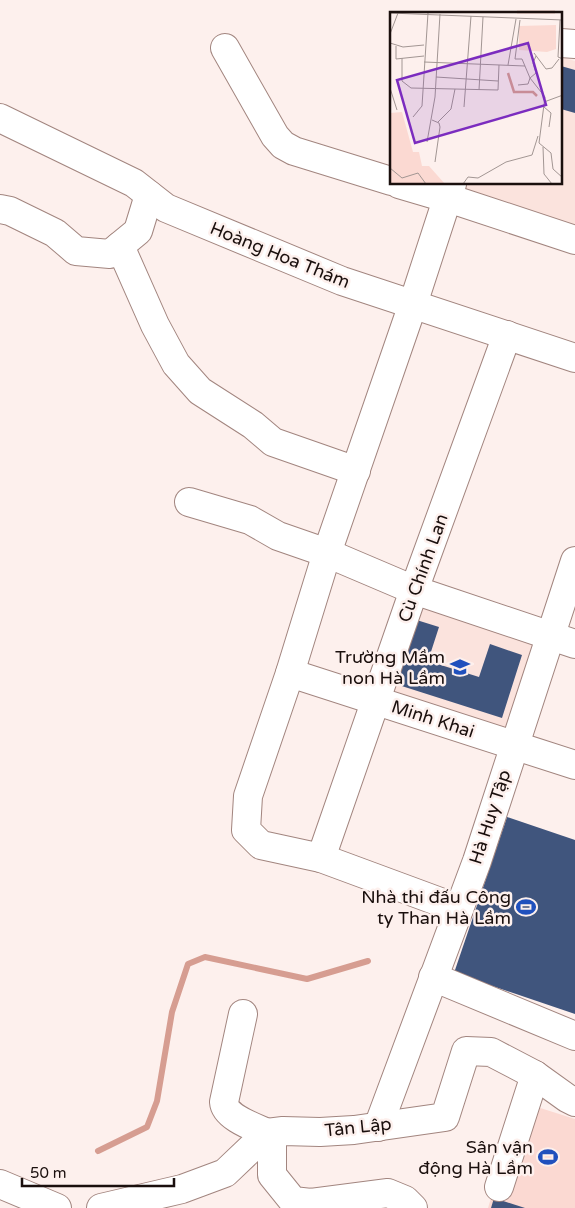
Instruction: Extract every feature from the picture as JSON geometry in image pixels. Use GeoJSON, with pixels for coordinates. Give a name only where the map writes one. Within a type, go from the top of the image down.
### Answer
{"type":"FeatureCollection","features":[{"type":"Feature","properties":{"kind":"street"},"geometry":{"type":"LineString","coordinates":[[562,43],[575,44]]}},
{"type":"Feature","properties":{"kind":"street"},"geometry":{"type":"LineString","coordinates":[[225,48],[274,136],[283,145],[294,151],[390,181]]}},
{"type":"Feature","properties":{"kind":"street","name":"Hoàng Hoa Thám"},"geometry":{"type":"LineString","coordinates":[[0,118],[134,183],[166,208],[342,281],[575,358]]}},
{"type":"Feature","properties":{"kind":"street"},"geometry":{"type":"LineString","coordinates":[[407,185],[450,191],[575,240]]}},
{"type":"Feature","properties":{"kind":"street"},"geometry":{"type":"LineString","coordinates":[[450,191],[327,553],[290,674],[248,796],[246,830],[261,845],[321,858],[458,909]]}},
{"type":"Feature","properties":{"kind":"street"},"geometry":{"type":"LineString","coordinates":[[0,209],[10,210],[55,234],[76,251],[110,254],[138,231],[149,195]]}},
{"type":"Feature","properties":{"kind":"street"},"geometry":{"type":"LineString","coordinates":[[120,246],[155,325],[176,364],[200,391],[253,425],[273,442],[356,470]]}},
{"type":"Feature","properties":{"kind":"street","name":"Cù Chính Lan"},"geometry":{"type":"LineString","coordinates":[[321,858],[414,590],[507,335]]}},
{"type":"Feature","properties":{"kind":"street"},"geometry":{"type":"LineString","coordinates":[[189,502],[250,520],[278,536],[327,553],[414,590],[575,644]]}},
{"type":"Feature","properties":{"kind":"street","name":"Hà Huy Tập"},"geometry":{"type":"LineString","coordinates":[[378,1127],[476,861],[575,561]]}},
{"type":"Feature","properties":{"kind":"street","name":"Minh Khai"},"geometry":{"type":"LineString","coordinates":[[290,674],[575,765]]}},
{"type":"Feature","properties":{"kind":"street"},"geometry":{"type":"LineString","coordinates":[[433,977],[575,1036]]}},
{"type":"Feature","properties":{"kind":"street"},"geometry":{"type":"LineString","coordinates":[[243,1014],[224,1107],[230,1114],[269,1133]]}},
{"type":"Feature","properties":{"kind":"street","name":"Tân Lập"},"geometry":{"type":"LineString","coordinates":[[269,1133],[354,1130],[445,1116],[466,1051],[491,1052],[535,1075],[575,1102]]}},
{"type":"Feature","properties":{"kind":"street"},"geometry":{"type":"LineString","coordinates":[[499,1187],[535,1075]]}},
{"type":"Feature","properties":{"kind":"street"},"geometry":{"type":"LineString","coordinates":[[100,1208],[182,1189],[225,1173],[269,1133]]}},
{"type":"Feature","properties":{"kind":"street"},"geometry":{"type":"LineString","coordinates":[[269,1133],[272,1175],[293,1201],[311,1203],[388,1193],[405,1200],[413,1208]]}},
{"type":"Feature","properties":{"kind":"street"},"geometry":{"type":"LineString","coordinates":[[0,1184],[27,1202],[57,1208]]}},
{"type":"Feature","properties":{"kind":"shaded area"},"geometry":{"type":"Polygon","coordinates":[[[562,57],[575,61],[575,228],[457,191],[459,185],[562,185],[562,57]]]}},
{"type":"Feature","properties":{"kind":"shaded area","name":"Trường Mầm non Hà Lầm"},"geometry":{"type":"Polygon","coordinates":[[[413,601],[539,646],[507,734],[381,689],[413,601]]]}},
{"type":"Feature","properties":{"kind":"shaded area","name":"Sân vận động Hà Lầm"},"geometry":{"type":"Polygon","coordinates":[[[534,1106],[575,1119],[575,1208],[488,1208],[492,1195],[509,1199],[534,1106]]]}},
{"type":"Feature","properties":{"kind":"building"},"geometry":{"type":"Polygon","coordinates":[[[562,66],[575,70],[575,113],[562,109],[562,66]]]}},
{"type":"Feature","properties":{"kind":"building"},"geometry":{"type":"Polygon","coordinates":[[[407,617],[439,627],[428,661],[479,677],[490,644],[522,655],[502,718],[386,681],[407,617]]]}},
{"type":"Feature","properties":{"kind":"building","name":"Nhà thi đấu Công ty Than Hà Lầm"},"geometry":{"type":"Polygon","coordinates":[[[507,817],[575,840],[575,1014],[454,973],[507,817]]]}},
{"type":"Feature","properties":{"kind":"building"},"geometry":{"type":"Polygon","coordinates":[[[494,1198],[525,1208],[491,1208],[494,1198]]]}},
{"type":"Feature","properties":{"kind":"waterway"},"geometry":{"type":"LineString","coordinates":[[98,1151],[147,1127],[157,1101],[172,1012],[188,964],[205,957],[307,979],[368,961]]}},
{"type":"Feature","properties":{"kind":"place","name":"Trường Mầm non Hà Lầm"},"geometry":{"type":"Point","coordinates":[460,667]}},
{"type":"Feature","properties":{"kind":"place","name":"Nhà thi đấu Công ty Than Hà Lầm"},"geometry":{"type":"Point","coordinates":[526,907]}},
{"type":"Feature","properties":{"kind":"place","name":"Sân vận động Hà Lầm"},"geometry":{"type":"Point","coordinates":[548,1157]}}]}
